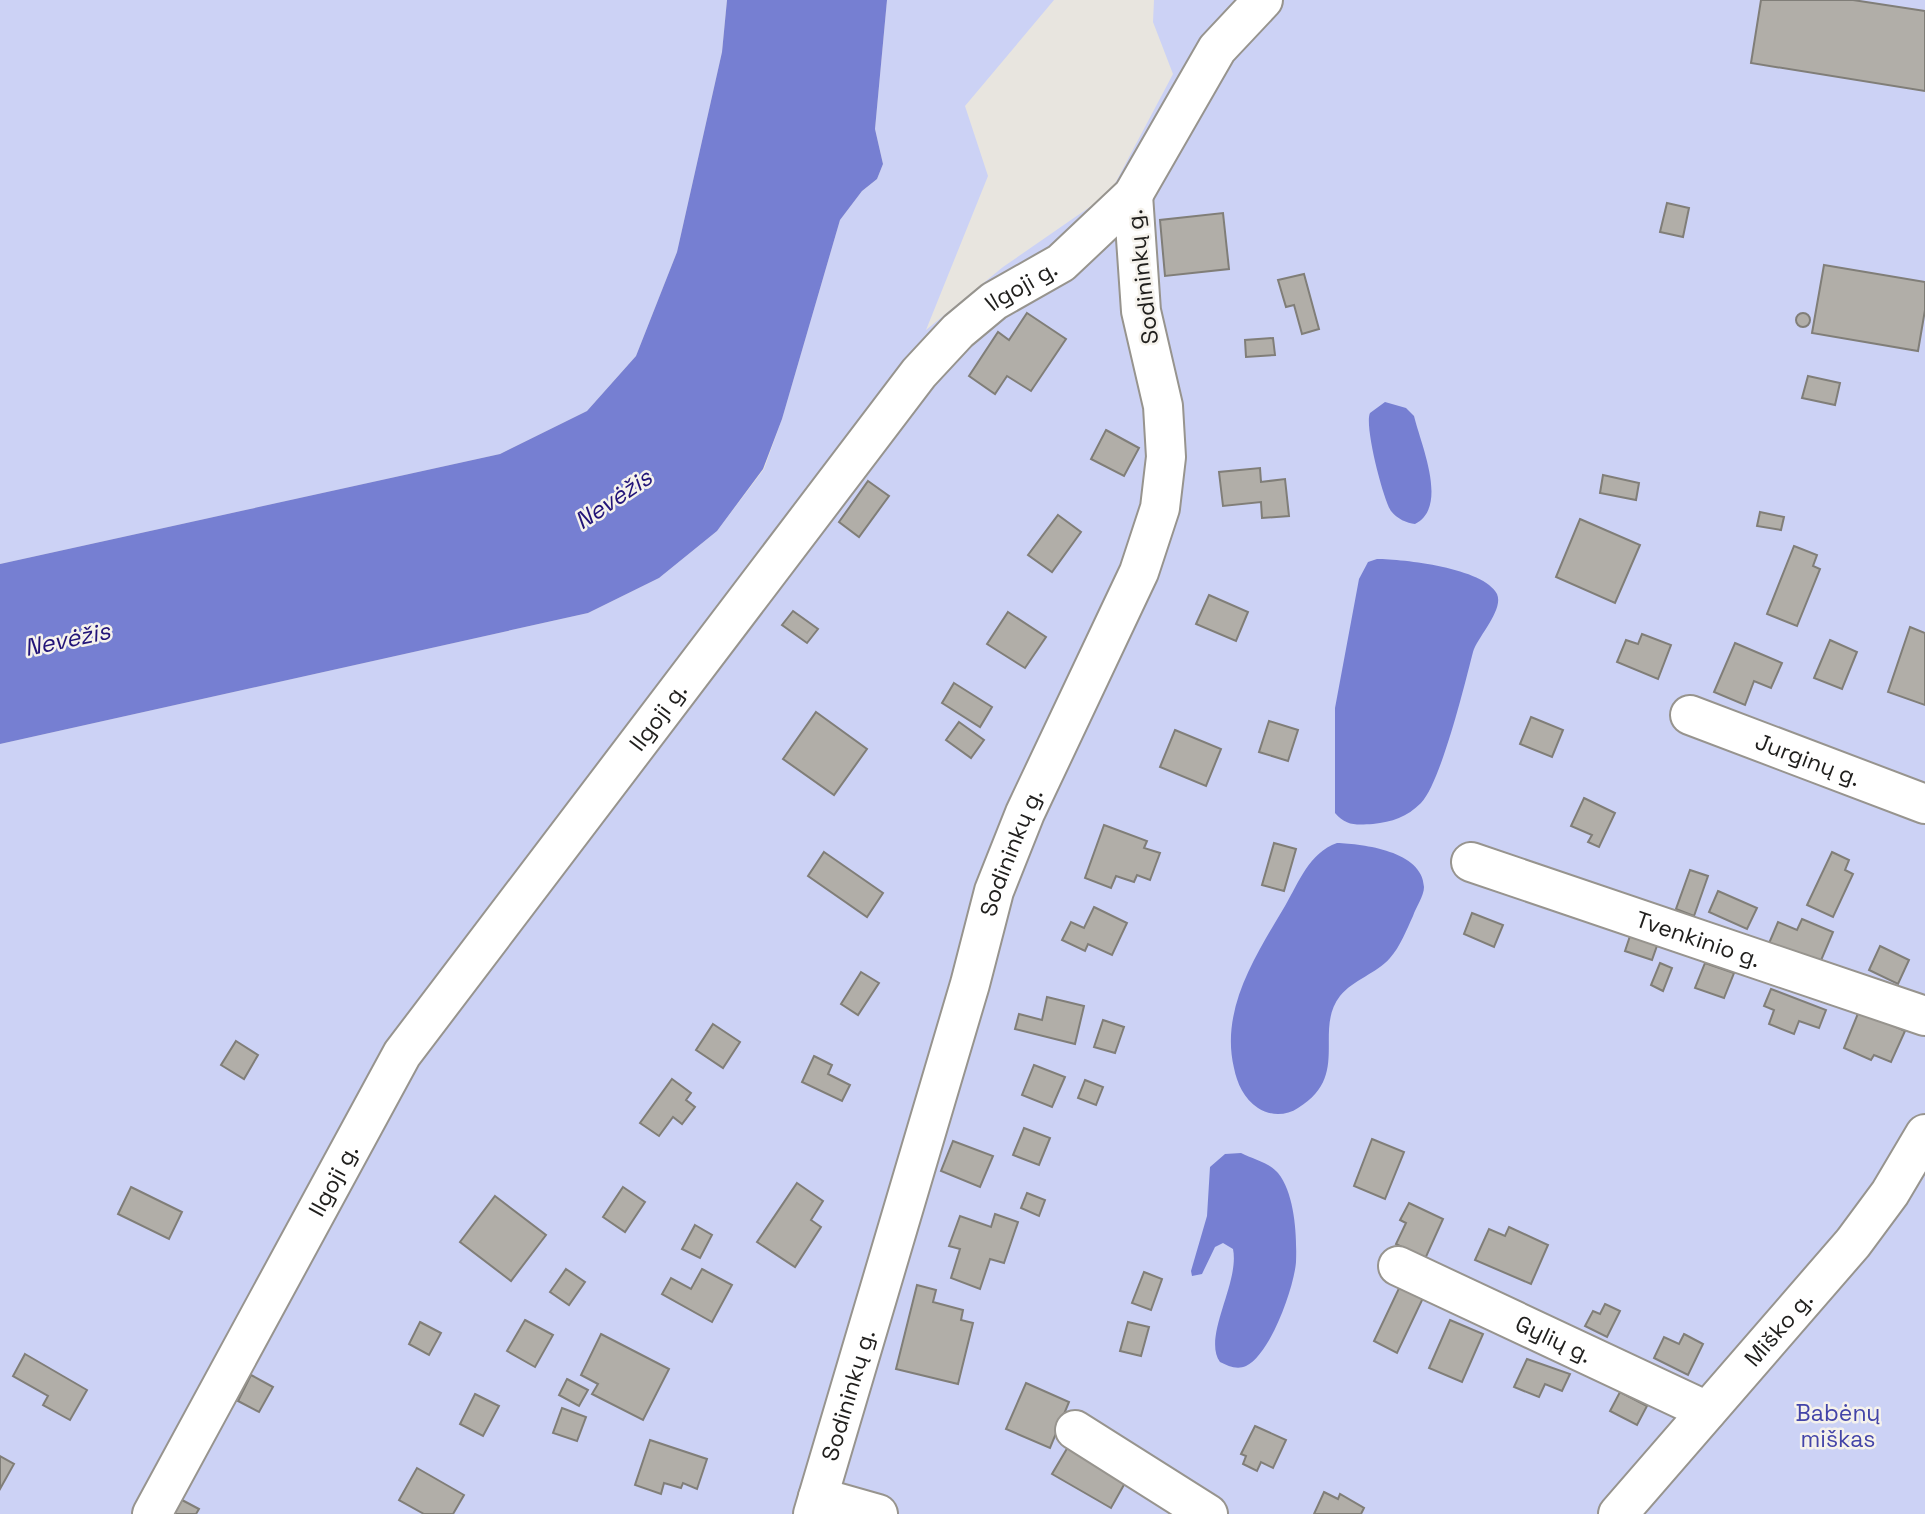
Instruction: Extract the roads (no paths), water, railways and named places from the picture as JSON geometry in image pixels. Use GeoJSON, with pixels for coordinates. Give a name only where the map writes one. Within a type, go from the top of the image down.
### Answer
{"type":"FeatureCollection","features":[{"type":"Feature","properties":{"kind":"street","name":"Ilgoji g."},"geometry":{"type":"LineString","coordinates":[[152,1514],[402,1054],[919,373],[994,301],[1061,263],[1133,195],[1217,49],[1263,0]]}},
{"type":"Feature","properties":{"kind":"street","name":"Sodininkų g."},"geometry":{"type":"LineString","coordinates":[[815,1505],[970,984],[994,891],[1025,813],[1139,572],[1160,508],[1166,457],[1163,406],[1141,311],[1133,195]]}},
{"type":"Feature","properties":{"kind":"street","name":"Jurginų g."},"geometry":{"type":"LineString","coordinates":[[1690,715],[1925,804]]}},
{"type":"Feature","properties":{"kind":"street","name":"Tvenkinio g."},"geometry":{"type":"LineString","coordinates":[[1471,862],[1925,1016]]}},
{"type":"Feature","properties":{"kind":"street","name":"Miško g."},"geometry":{"type":"LineString","coordinates":[[1618,1514],[1853,1243],[1890,1193],[1925,1134]]}},
{"type":"Feature","properties":{"kind":"street","name":"Gylių g."},"geometry":{"type":"LineString","coordinates":[[1398,1266],[1707,1411]]}},
{"type":"Feature","properties":{"kind":"street"},"geometry":{"type":"LineString","coordinates":[[1075,1430],[1208,1514]]}},
{"type":"Feature","properties":{"kind":"street"},"geometry":{"type":"LineString","coordinates":[[815,1505],[878,1514]]}},
{"type":"Feature","properties":{"kind":"water","name":"Nevėžis"},"geometry":{"type":"Polygon","coordinates":[[[727,0],[887,0],[875,129],[883,164],[877,179],[862,191],[840,220],[782,419],[763,469],[717,531],[659,578],[588,613],[0,744],[0,564],[500,454],[587,411],[636,356],[677,252],[722,52],[727,0]]]}},
{"type":"Feature","properties":{"kind":"water"},"geometry":{"type":"Polygon","coordinates":[[[1385,402],[1406,408],[1414,416],[1426,458],[1430,475],[1430,504],[1425,516],[1415,524],[1402,520],[1391,511],[1375,462],[1370,413],[1385,402]]]}},
{"type":"Feature","properties":{"kind":"water"},"geometry":{"type":"Polygon","coordinates":[[[1377,559],[1423,563],[1460,572],[1489,585],[1497,594],[1498,600],[1494,615],[1473,652],[1452,731],[1429,792],[1416,808],[1399,818],[1380,823],[1356,824],[1343,820],[1335,813],[1335,708],[1359,579],[1368,562],[1377,559]]]}},
{"type":"Feature","properties":{"kind":"water"},"geometry":{"type":"Polygon","coordinates":[[[1337,843],[1376,848],[1403,858],[1414,865],[1421,875],[1424,890],[1394,954],[1340,996],[1330,1024],[1327,1068],[1323,1082],[1314,1095],[1298,1108],[1288,1112],[1268,1112],[1249,1100],[1235,1074],[1231,1046],[1236,1004],[1252,963],[1306,869],[1319,854],[1337,843]]]}},
{"type":"Feature","properties":{"kind":"water"},"geometry":{"type":"Polygon","coordinates":[[[1241,1153],[1271,1167],[1284,1182],[1294,1216],[1296,1262],[1291,1288],[1272,1335],[1255,1359],[1239,1368],[1220,1362],[1215,1339],[1234,1263],[1233,1249],[1223,1243],[1215,1247],[1202,1274],[1192,1276],[1191,1271],[1207,1216],[1210,1167],[1225,1154],[1241,1153]]]}},
{"type":"Feature","properties":{"kind":"park label","name":"Babėnų miškas"},"geometry":{"type":"Point","coordinates":[1838,1426]}}]}
